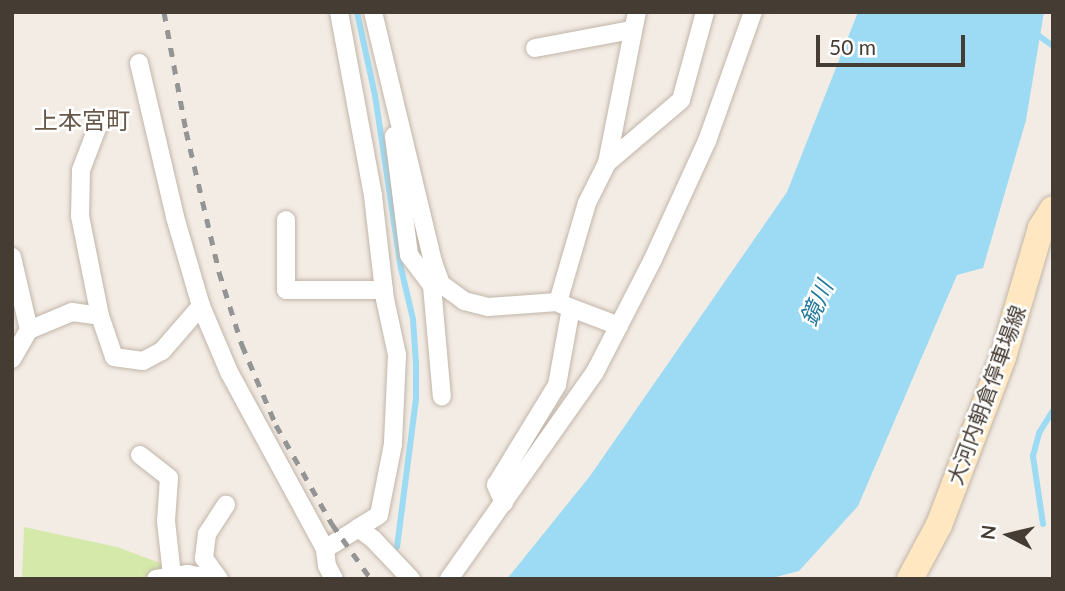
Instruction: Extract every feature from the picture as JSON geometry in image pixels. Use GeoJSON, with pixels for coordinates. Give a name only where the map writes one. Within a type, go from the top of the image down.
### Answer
{"type":"FeatureCollection","features":[{"type":"Feature","properties":{"kind":"main road","name":"大河内朝倉停車場線"},"geometry":{"type":"LineString","coordinates":[[911,579],[939,525],[1003,357],[1041,228],[1053,209]]}},
{"type":"Feature","properties":{"kind":"street"},"geometry":{"type":"LineString","coordinates":[[325,549],[379,515],[393,444],[397,355],[384,290],[384,256],[339,12]]}},
{"type":"Feature","properties":{"kind":"street"},"geometry":{"type":"LineString","coordinates":[[373,12],[437,285],[442,397]]}},
{"type":"Feature","properties":{"kind":"street"},"geometry":{"type":"LineString","coordinates":[[607,163],[681,100],[705,12]]}},
{"type":"Feature","properties":{"kind":"street"},"geometry":{"type":"LineString","coordinates":[[449,579],[594,372],[619,326],[653,259],[706,141],[753,12]]}},
{"type":"Feature","properties":{"kind":"street"},"geometry":{"type":"LineString","coordinates":[[504,503],[496,485],[557,385],[565,305],[587,203],[607,163],[635,21],[536,48]]}},
{"type":"Feature","properties":{"kind":"street"},"geometry":{"type":"LineString","coordinates":[[139,63],[174,217],[201,306],[229,372],[325,549],[327,566],[334,579]]}},
{"type":"Feature","properties":{"kind":"street"},"geometry":{"type":"LineString","coordinates":[[393,96],[394,153],[408,255],[437,285],[464,301],[488,307],[565,305],[619,326]]}},
{"type":"Feature","properties":{"kind":"street"},"geometry":{"type":"LineString","coordinates":[[99,123],[81,170],[80,216],[100,316],[114,356],[143,361],[162,351],[201,306]]}},
{"type":"Feature","properties":{"kind":"street"},"geometry":{"type":"LineString","coordinates":[[286,220],[286,290],[384,290]]}},
{"type":"Feature","properties":{"kind":"street"},"geometry":{"type":"LineString","coordinates":[[384,256],[408,255]]}},
{"type":"Feature","properties":{"kind":"street"},"geometry":{"type":"LineString","coordinates":[[12,257],[29,330]]}},
{"type":"Feature","properties":{"kind":"street"},"geometry":{"type":"LineString","coordinates":[[12,359],[29,330],[72,312],[100,316]]}},
{"type":"Feature","properties":{"kind":"street"},"geometry":{"type":"LineString","coordinates":[[140,455],[169,478],[164,577],[188,573],[217,579]]}},
{"type":"Feature","properties":{"kind":"street"},"geometry":{"type":"LineString","coordinates":[[217,579],[204,558],[207,534],[226,505]]}},
{"type":"Feature","properties":{"kind":"street"},"geometry":{"type":"LineString","coordinates":[[358,528],[373,539],[411,579]]}},
{"type":"Feature","properties":{"kind":"green space"},"geometry":{"type":"Polygon","coordinates":[[[24,527],[117,547],[163,564],[162,570],[138,579],[22,579],[24,527]]]}},
{"type":"Feature","properties":{"kind":"water","name":"鏡川"},"geometry":{"type":"Polygon","coordinates":[[[858,12],[1044,12],[1026,120],[983,268],[957,275],[858,506],[799,571],[768,579],[507,579],[590,476],[787,192],[858,12]]]}},
{"type":"Feature","properties":{"kind":"waterway"},"geometry":{"type":"LineString","coordinates":[[357,12],[375,95],[401,268],[413,319],[416,399],[397,547]]}},
{"type":"Feature","properties":{"kind":"waterway"},"geometry":{"type":"LineString","coordinates":[[1035,33],[1053,46]]}},
{"type":"Feature","properties":{"kind":"waterway"},"geometry":{"type":"LineString","coordinates":[[1043,524],[1033,456],[1039,433],[1053,411]]}},
{"type":"Feature","properties":{"kind":"railway"},"geometry":{"type":"LineString","coordinates":[[164,12],[186,131],[219,272],[242,345],[276,425],[332,524],[371,579]]}},
{"type":"Feature","properties":{"kind":"district","name":"上本宮町"},"geometry":{"type":"Point","coordinates":[82,120]}}]}
